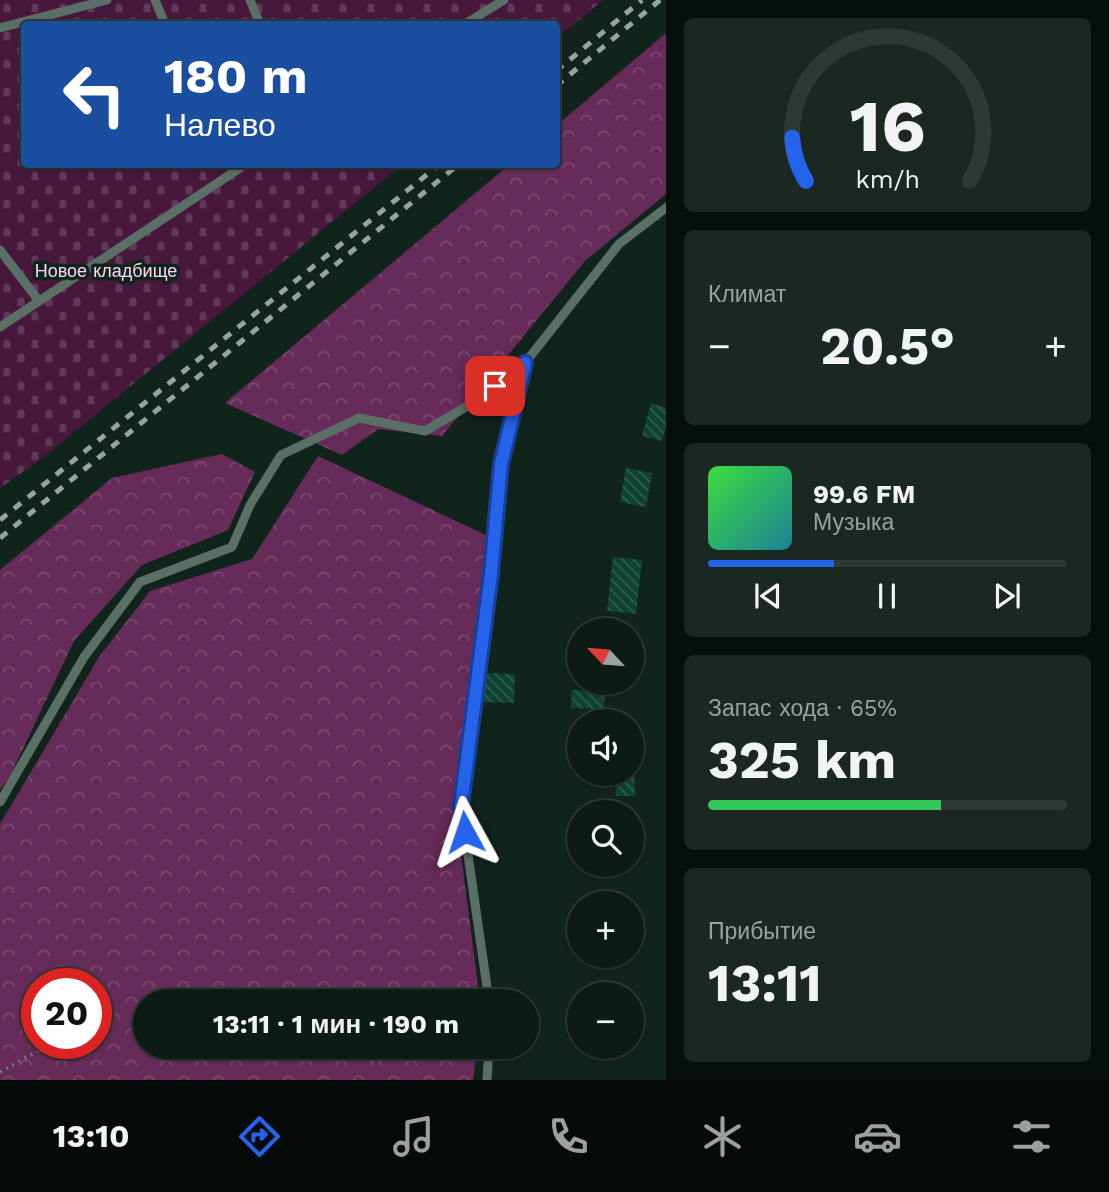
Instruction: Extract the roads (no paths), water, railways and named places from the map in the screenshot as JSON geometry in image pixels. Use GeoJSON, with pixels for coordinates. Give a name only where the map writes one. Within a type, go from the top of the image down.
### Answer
{"type":"FeatureCollection","features":[{"type":"Feature","properties":{"kind":"lane"},"geometry":{"type":"LineString","coordinates":[[27,21],[107,0]]}},
{"type":"Feature","properties":{"kind":"lane"},"geometry":{"type":"LineString","coordinates":[[155,0],[164,21]]}},
{"type":"Feature","properties":{"kind":"lane"},"geometry":{"type":"LineString","coordinates":[[250,0],[259,21]]}},
{"type":"Feature","properties":{"kind":"lane"},"geometry":{"type":"LineString","coordinates":[[471,21],[504,0]]}},
{"type":"Feature","properties":{"kind":"lane"},"geometry":{"type":"LineString","coordinates":[[0,28],[21,23]]}},
{"type":"Feature","properties":{"kind":"lane"},"geometry":{"type":"LineString","coordinates":[[0,327],[239,168]]}},
{"type":"Feature","properties":{"kind":"lane"},"geometry":{"type":"LineString","coordinates":[[0,802],[84,657],[140,582],[232,547],[250,505],[281,455],[359,418],[425,431],[481,398],[525,363],[619,244],[666,206]]}},
{"type":"Feature","properties":{"kind":"lane"},"geometry":{"type":"LineString","coordinates":[[0,250],[39,301]]}},
{"type":"Feature","properties":{"kind":"lane"},"geometry":{"type":"LineString","coordinates":[[487,989],[461,806],[491,574],[501,464],[525,363]]}},
{"type":"Feature","properties":{"kind":"lane"},"geometry":{"type":"LineString","coordinates":[[487,1080],[488,1059]]}},
{"type":"Feature","properties":{"kind":"railway"},"geometry":{"type":"LineString","coordinates":[[560,68],[642,0]]}},
{"type":"Feature","properties":{"kind":"railway"},"geometry":{"type":"LineString","coordinates":[[560,83],[660,0]]}},
{"type":"Feature","properties":{"kind":"railway"},"geometry":{"type":"LineString","coordinates":[[0,520],[435,168]]}},
{"type":"Feature","properties":{"kind":"railway"},"geometry":{"type":"LineString","coordinates":[[0,538],[454,168]]}},
{"type":"Feature","properties":{"kind":"park label","name":"Новое кладбище"},"geometry":{"type":"Point","coordinates":[106,270]}}]}
